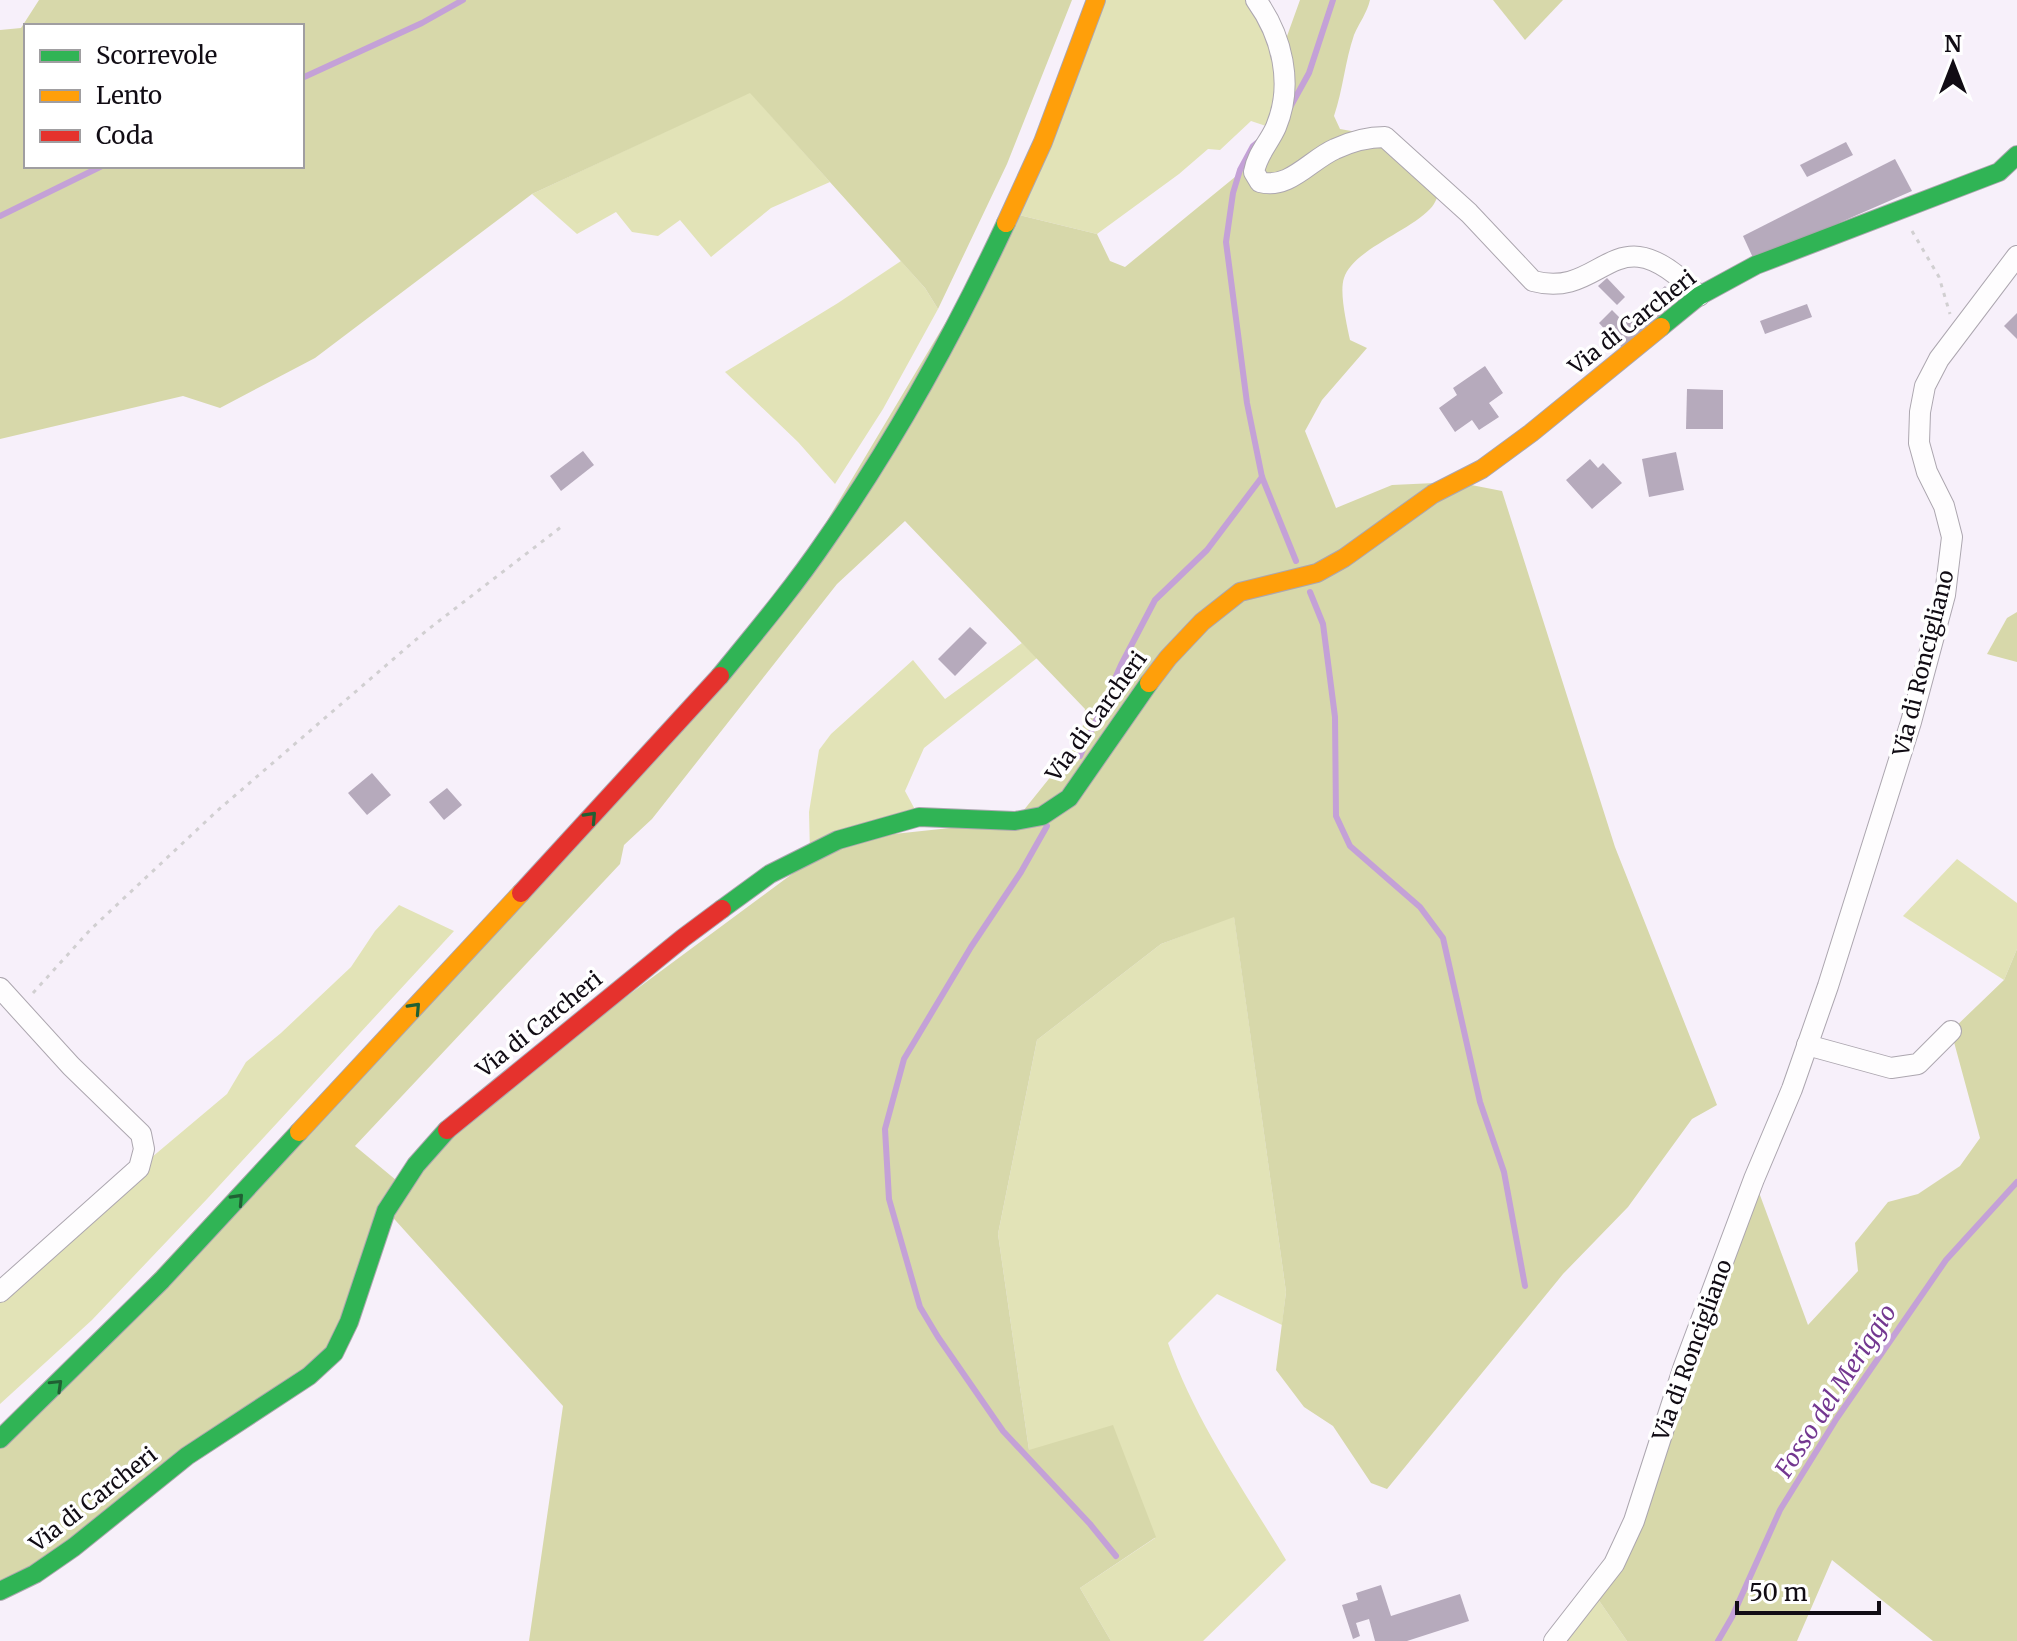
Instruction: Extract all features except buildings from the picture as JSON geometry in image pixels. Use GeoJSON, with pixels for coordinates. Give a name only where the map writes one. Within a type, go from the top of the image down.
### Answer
{"type":"FeatureCollection","features":[{"type":"Feature","properties":{"kind":"main road"},"geometry":{"type":"LineString","coordinates":[[0,1439],[162,1280],[715,683],[825,542],[910,411],[983,276],[1058,105],[1096,0]]}},
{"type":"Feature","properties":{"kind":"main road","name":"Via di Carcheri"},"geometry":{"type":"LineString","coordinates":[[0,1591],[35,1574],[74,1547],[187,1456],[309,1376],[334,1353],[349,1322],[386,1211],[416,1165],[449,1128],[683,938],[770,874],[838,840],[919,817],[1015,821],[1042,816],[1069,798],[1168,658],[1221,605],[1240,592],[1317,573],[1344,558],[1433,494],[1482,469],[1531,433],[1699,296],[1756,265],[1999,172],[2017,155]]}},
{"type":"Feature","properties":{"kind":"street"},"geometry":{"type":"LineString","coordinates":[[1256,0],[1270,19],[1282,50],[1285,92],[1275,129],[1257,159],[1254,172],[1260,182],[1280,184],[1333,149],[1365,137],[1385,137],[1469,213],[1533,281],[1548,285],[1562,283],[1609,261],[1646,256],[1675,271],[1699,296]]}},
{"type":"Feature","properties":{"kind":"street","name":"Via di Roncigliano"},"geometry":{"type":"LineString","coordinates":[[1554,1641],[1614,1564],[1634,1521],[1684,1366],[1754,1179],[1792,1089],[1828,986],[1886,805],[1945,595],[1952,537],[1944,506],[1927,472],[1919,443],[1925,386],[1939,359],[2017,256]]}},
{"type":"Feature","properties":{"kind":"street"},"geometry":{"type":"LineString","coordinates":[[0,988],[71,1066],[141,1134],[144,1149],[139,1168],[0,1292]]}},
{"type":"Feature","properties":{"kind":"street"},"geometry":{"type":"LineString","coordinates":[[1807,1045],[1891,1068],[1918,1064],[1951,1031]]}},
{"type":"Feature","properties":{"kind":"path"},"geometry":{"type":"LineString","coordinates":[[1899,210],[1939,277],[1948,312],[1961,329]]}},
{"type":"Feature","properties":{"kind":"path"},"geometry":{"type":"LineString","coordinates":[[19,1008],[90,930],[217,811],[426,631],[561,527]]}},
{"type":"Feature","properties":{"kind":"green space"},"geometry":{"type":"Polygon","coordinates":[[[39,0],[1072,0],[1007,164],[938,309],[925,288],[750,93],[532,194],[315,358],[220,408],[183,396],[0,439],[0,30],[21,28],[39,0]]]}},
{"type":"Feature","properties":{"kind":"green space"},"geometry":{"type":"Polygon","coordinates":[[[1096,0],[1256,0],[1282,50],[1275,129],[1251,121],[1220,150],[1208,149],[1097,234],[1011,213],[1096,0]]]}},
{"type":"Feature","properties":{"kind":"green space"},"geometry":{"type":"Polygon","coordinates":[[[1300,0],[1370,0],[1354,35],[1334,116],[1340,129],[1385,137],[1441,187],[1430,209],[1369,250],[1349,268],[1344,278],[1343,300],[1350,340],[1367,348],[1322,400],[1305,431],[1336,508],[1392,485],[1456,482],[1502,491],[1615,847],[1717,1105],[1692,1119],[1628,1207],[1563,1274],[1387,1489],[1371,1483],[1333,1426],[1304,1407],[1276,1370],[1286,1292],[1234,917],[1161,944],[1037,1040],[998,1234],[1029,1450],[1113,1425],[1156,1537],[1080,1588],[1111,1641],[529,1641],[563,1406],[387,1211],[334,1353],[0,1591],[0,1439],[776,606],[1011,213],[1097,234],[1110,261],[1125,267],[1257,159],[1275,129],[1282,50],[1300,0]],[[905,521],[837,584],[652,819],[624,845],[620,864],[355,1146],[402,1185],[449,1128],[838,840],[1015,821],[1081,739],[1085,709],[905,521]]]}},
{"type":"Feature","properties":{"kind":"green space"},"geometry":{"type":"Polygon","coordinates":[[[1493,0],[1563,0],[1525,40],[1493,0]]]}},
{"type":"Feature","properties":{"kind":"green space"},"geometry":{"type":"Polygon","coordinates":[[[750,92],[830,182],[771,208],[711,257],[680,220],[658,236],[632,232],[616,212],[577,234],[532,194],[750,92]]]}},
{"type":"Feature","properties":{"kind":"green space"},"geometry":{"type":"Polygon","coordinates":[[[901,261],[925,288],[938,309],[883,409],[835,484],[798,442],[725,372],[901,261]]]}},
{"type":"Feature","properties":{"kind":"green space"},"geometry":{"type":"Polygon","coordinates":[[[2017,612],[2017,662],[1987,654],[2007,618],[2017,612]]]}},
{"type":"Feature","properties":{"kind":"green space"},"geometry":{"type":"Polygon","coordinates":[[[1022,643],[1037,658],[924,748],[905,791],[919,817],[810,854],[809,812],[819,750],[831,734],[913,660],[945,699],[1022,643]]]}},
{"type":"Feature","properties":{"kind":"green space"},"geometry":{"type":"Polygon","coordinates":[[[1957,859],[2017,903],[2017,949],[2004,980],[1903,916],[1957,859]]]}},
{"type":"Feature","properties":{"kind":"green space"},"geometry":{"type":"Polygon","coordinates":[[[399,905],[454,931],[92,1320],[0,1404],[0,1292],[227,1094],[246,1062],[351,967],[375,931],[399,905]]]}},
{"type":"Feature","properties":{"kind":"green space"},"geometry":{"type":"Polygon","coordinates":[[[1234,916],[1286,1292],[1282,1325],[1217,1294],[1168,1343],[1206,1427],[1286,1560],[1203,1641],[1111,1641],[1080,1588],[1155,1538],[1029,1450],[998,1234],[1037,1040],[1161,944],[1234,916]]]}},
{"type":"Feature","properties":{"kind":"green space"},"geometry":{"type":"Polygon","coordinates":[[[2017,949],[2017,1641],[1933,1641],[1832,1560],[1797,1641],[1627,1641],[1593,1592],[1614,1564],[1754,1179],[1808,1325],[1858,1271],[1855,1243],[1888,1202],[1918,1194],[1960,1166],[1980,1138],[1951,1031],[2004,980],[2017,949]]]}},
{"type":"Feature","properties":{"kind":"green space"},"geometry":{"type":"Polygon","coordinates":[[[1593,1592],[1627,1641],[1554,1641],[1593,1592]]]}},
{"type":"Feature","properties":{"kind":"waterway"},"geometry":{"type":"LineString","coordinates":[[304,77],[422,23],[463,0]]}},
{"type":"Feature","properties":{"kind":"waterway"},"geometry":{"type":"LineString","coordinates":[[1288,111],[1309,73],[1333,0]]}},
{"type":"Feature","properties":{"kind":"waterway"},"geometry":{"type":"LineString","coordinates":[[1258,142],[1240,170],[1233,193],[1226,242],[1247,403],[1262,477],[1296,561]]}},
{"type":"Feature","properties":{"kind":"waterway"},"geometry":{"type":"LineString","coordinates":[[0,216],[98,168]]}},
{"type":"Feature","properties":{"kind":"waterway"},"geometry":{"type":"LineString","coordinates":[[1080,756],[1121,665],[1155,600],[1207,550],[1262,477]]}},
{"type":"Feature","properties":{"kind":"waterway"},"geometry":{"type":"LineString","coordinates":[[1310,592],[1323,624],[1335,717],[1336,816],[1350,846],[1420,907],[1443,938],[1480,1102],[1504,1172],[1525,1286]]}},
{"type":"Feature","properties":{"kind":"waterway"},"geometry":{"type":"LineString","coordinates":[[1047,826],[904,1059],[885,1129],[889,1199],[920,1307],[938,1337],[1003,1431],[1116,1556]]}},
{"type":"Feature","properties":{"kind":"waterway","name":"Fosso del Meriggio"},"geometry":{"type":"LineString","coordinates":[[1718,1641],[1780,1510],[1837,1418],[1946,1260],[2017,1182]]}},
{"type":"Feature","properties":{"kind":"traffic: fast"},"geometry":{"type":"LineString","coordinates":[[1661,327],[1699,296],[1756,265],[1999,172],[2017,155]]}},
{"type":"Feature","properties":{"kind":"traffic: fast"},"geometry":{"type":"LineString","coordinates":[[720,676],[800,576],[876,465],[944,346],[1006,223]]}},
{"type":"Feature","properties":{"kind":"traffic: fast"},"geometry":{"type":"LineString","coordinates":[[722,909],[770,874],[838,840],[919,817],[1015,821],[1042,816],[1069,798],[1149,683]]}},
{"type":"Feature","properties":{"kind":"traffic: fast"},"geometry":{"type":"LineString","coordinates":[[0,1591],[35,1574],[74,1547],[187,1456],[309,1376],[334,1353],[349,1322],[386,1211],[416,1165],[447,1130]]}},
{"type":"Feature","properties":{"kind":"traffic: fast"},"geometry":{"type":"LineString","coordinates":[[0,1439],[162,1280],[299,1132]]}},
{"type":"Feature","properties":{"kind":"traffic: slow"},"geometry":{"type":"LineString","coordinates":[[1006,223],[1043,142],[1096,0]]}},
{"type":"Feature","properties":{"kind":"traffic: slow"},"geometry":{"type":"LineString","coordinates":[[1149,683],[1202,622],[1240,592],[1317,573],[1344,558],[1433,494],[1482,469],[1661,327]]}},
{"type":"Feature","properties":{"kind":"traffic: slow"},"geometry":{"type":"LineString","coordinates":[[299,1132],[521,893]]}},
{"type":"Feature","properties":{"kind":"traffic: jam"},"geometry":{"type":"LineString","coordinates":[[521,893],[720,676]]}},
{"type":"Feature","properties":{"kind":"traffic: jam"},"geometry":{"type":"LineString","coordinates":[[447,1130],[722,909]]}}]}
